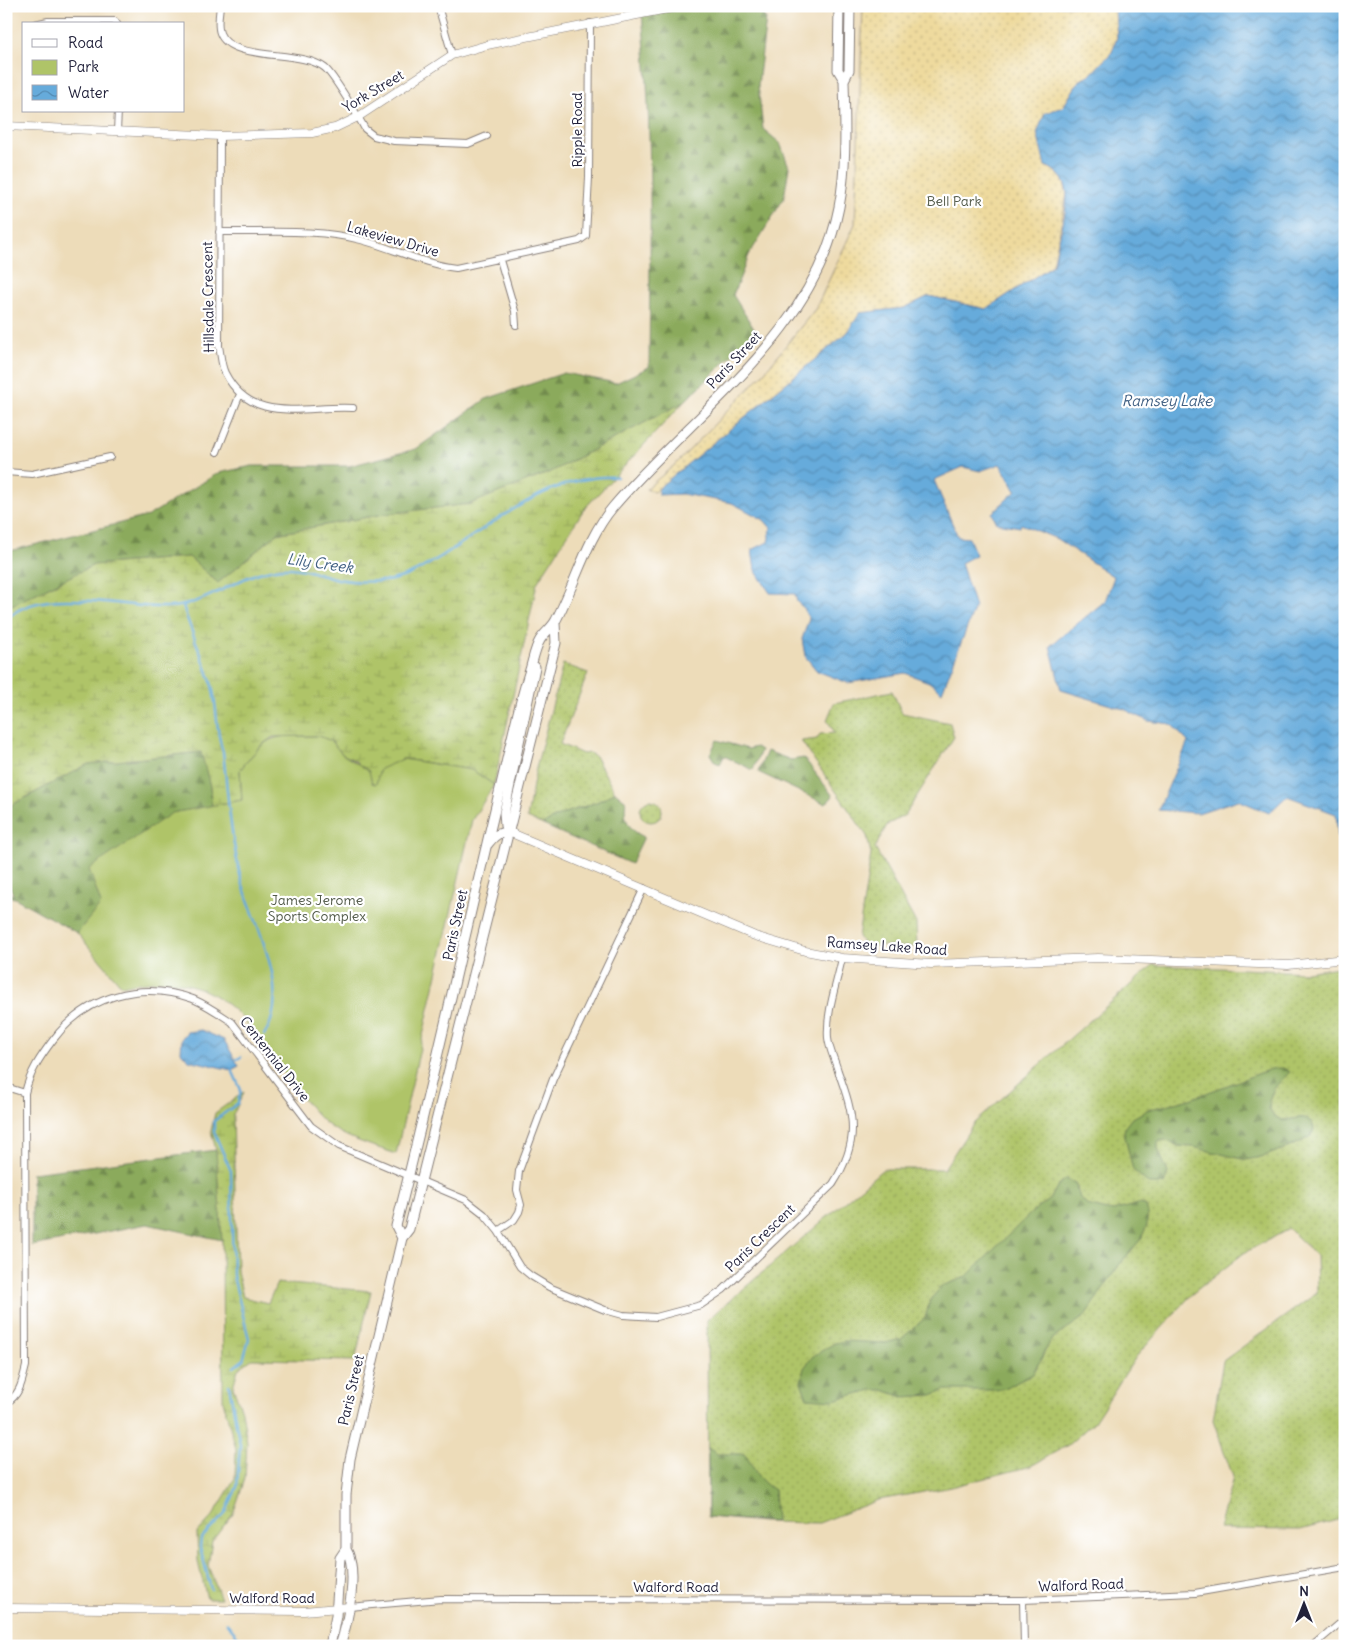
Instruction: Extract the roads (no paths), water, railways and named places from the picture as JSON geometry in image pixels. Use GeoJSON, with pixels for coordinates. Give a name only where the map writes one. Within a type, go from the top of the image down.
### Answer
{"type":"FeatureCollection","features":[{"type":"Feature","properties":{"kind":"main road","name":"Paris Street"},"geometry":{"type":"LineString","coordinates":[[839,6],[838,70],[844,80]]}},
{"type":"Feature","properties":{"kind":"main road","name":"Paris Street"},"geometry":{"type":"LineString","coordinates":[[402,1238],[396,1226],[460,964],[523,692],[540,640],[555,622],[577,569],[610,510],[652,463],[747,368],[802,300],[819,270],[839,206],[843,173],[844,80],[849,70],[850,6]]}},
{"type":"Feature","properties":{"kind":"main road","name":"Paris Street"},"geometry":{"type":"LineString","coordinates":[[340,1646],[349,1607],[352,1558],[346,1549],[346,1495],[350,1459],[402,1238],[409,1229],[422,1180],[556,643],[555,622]]}},
{"type":"Feature","properties":{"kind":"main road"},"geometry":{"type":"LineString","coordinates":[[509,832],[505,826],[504,813],[540,640]]}},
{"type":"Feature","properties":{"kind":"main road"},"geometry":{"type":"LineString","coordinates":[[486,846],[494,836],[501,832],[509,832]]}},
{"type":"Feature","properties":{"kind":"main road","name":"Paris Street"},"geometry":{"type":"LineString","coordinates":[[330,1646],[337,1609],[340,1558],[346,1549]]}},
{"type":"Feature","properties":{"kind":"street"},"geometry":{"type":"LineString","coordinates":[[220,6],[219,32],[225,42],[254,54],[294,57],[325,69],[358,117],[374,136],[388,140],[468,144],[487,136]]}},
{"type":"Feature","properties":{"kind":"street"},"geometry":{"type":"LineString","coordinates":[[438,6],[452,55]]}},
{"type":"Feature","properties":{"kind":"street","name":"York Street"},"geometry":{"type":"LineString","coordinates":[[6,126],[220,136],[312,133],[335,128],[358,117],[452,55],[487,44],[682,6]]}},
{"type":"Feature","properties":{"kind":"street"},"geometry":{"type":"LineString","coordinates":[[44,22],[116,22]]}},
{"type":"Feature","properties":{"kind":"street","name":"Ripple Road"},"geometry":{"type":"LineString","coordinates":[[586,236],[589,177],[590,24]]}},
{"type":"Feature","properties":{"kind":"street"},"geometry":{"type":"LineString","coordinates":[[117,131],[118,112]]}},
{"type":"Feature","properties":{"kind":"street","name":"Hillsdale Crescent"},"geometry":{"type":"LineString","coordinates":[[220,136],[219,346],[225,372],[240,394],[252,403],[270,409],[353,408]]}},
{"type":"Feature","properties":{"kind":"street","name":"Lakeview Drive"},"geometry":{"type":"LineString","coordinates":[[219,232],[337,235],[361,240],[435,265],[456,268],[500,260],[579,241],[586,236]]}},
{"type":"Feature","properties":{"kind":"street"},"geometry":{"type":"LineString","coordinates":[[500,260],[515,311],[516,325]]}},
{"type":"Feature","properties":{"kind":"street"},"geometry":{"type":"LineString","coordinates":[[216,452],[240,394]]}},
{"type":"Feature","properties":{"kind":"street"},"geometry":{"type":"LineString","coordinates":[[6,472],[32,474],[110,457]]}},
{"type":"Feature","properties":{"kind":"street","name":"Ramsey Lake Road"},"geometry":{"type":"LineString","coordinates":[[509,832],[755,936],[805,951],[842,958],[931,964],[1098,958],[1288,965],[1345,960]]}},
{"type":"Feature","properties":{"kind":"street"},"geometry":{"type":"LineString","coordinates":[[498,1231],[514,1220],[519,1212],[521,1205],[517,1190],[519,1171],[553,1079],[644,888]]}},
{"type":"Feature","properties":{"kind":"street","name":"Paris Crescent"},"geometry":{"type":"LineString","coordinates":[[422,1180],[466,1200],[484,1214],[498,1231],[509,1254],[520,1267],[550,1288],[624,1316],[656,1317],[681,1312],[701,1305],[723,1290],[833,1184],[847,1158],[853,1139],[852,1122],[828,1038],[830,1014],[842,958]]}},
{"type":"Feature","properties":{"kind":"street","name":"Centennial Drive"},"geometry":{"type":"LineString","coordinates":[[6,1403],[15,1398],[22,1384],[26,1366],[26,1094],[36,1063],[63,1027],[82,1011],[100,1000],[146,990],[169,992],[194,999],[232,1022],[312,1126],[339,1146],[422,1180]]}},
{"type":"Feature","properties":{"kind":"street"},"geometry":{"type":"LineString","coordinates":[[6,1087],[26,1094]]}},
{"type":"Feature","properties":{"kind":"street","name":"Walford Road"},"geometry":{"type":"LineString","coordinates":[[6,1608],[154,1611],[337,1609],[441,1599],[1023,1600],[1195,1593],[1345,1566]]}},
{"type":"Feature","properties":{"kind":"street"},"geometry":{"type":"LineString","coordinates":[[1023,1600],[1024,1646]]}},
{"type":"Feature","properties":{"kind":"street"},"geometry":{"type":"LineString","coordinates":[[1313,1646],[1345,1619]]}},
{"type":"Feature","properties":{"kind":"water","name":"Ramsey Lake"},"geometry":{"type":"Polygon","coordinates":[[[1117,6],[1345,6],[1345,844],[1338,838],[1336,814],[1287,796],[1269,813],[1238,800],[1198,813],[1158,810],[1188,742],[1171,724],[1148,721],[1124,709],[1061,690],[1050,646],[1105,601],[1114,577],[1057,539],[1021,524],[1020,527],[997,523],[992,513],[1016,491],[1000,464],[980,471],[963,467],[934,480],[958,537],[969,538],[976,555],[961,563],[975,607],[942,692],[929,682],[905,673],[848,683],[817,671],[805,656],[802,639],[809,619],[805,609],[797,602],[795,594],[770,593],[755,570],[752,550],[768,542],[771,528],[764,520],[732,503],[682,494],[658,495],[658,490],[662,485],[847,333],[860,313],[904,308],[929,296],[986,309],[1053,265],[1062,230],[1067,190],[1063,181],[1054,170],[1045,166],[1037,133],[1045,113],[1063,107],[1079,81],[1091,74],[1112,52],[1117,37],[1115,10],[1117,6]]]}},
{"type":"Feature","properties":{"kind":"water"},"geometry":{"type":"Polygon","coordinates":[[[201,1030],[224,1040],[239,1066],[231,1070],[189,1060],[181,1052],[182,1038],[187,1032],[201,1030]]]}},
{"type":"Feature","properties":{"kind":"waterway","name":"Lily Creek"},"geometry":{"type":"LineString","coordinates":[[6,620],[21,609],[39,603],[61,600],[84,600],[152,607],[170,607],[186,604],[216,593],[259,573],[274,569],[291,568],[349,581],[372,582],[391,580],[407,576],[442,556],[503,515],[546,492],[569,483],[592,478],[617,477]]}},
{"type":"Feature","properties":{"kind":"waterway"},"geometry":{"type":"LineString","coordinates":[[183,605],[208,672],[213,691],[238,867],[263,942],[273,981],[275,1001],[272,1019],[264,1035]]}},
{"type":"Feature","properties":{"kind":"waterway"},"geometry":{"type":"LineString","coordinates":[[237,1059],[241,1057]]}},
{"type":"Feature","properties":{"kind":"waterway"},"geometry":{"type":"LineString","coordinates":[[232,1070],[241,1090],[238,1103],[214,1121],[214,1132],[231,1171],[233,1276],[249,1339],[243,1360],[234,1367]]}},
{"type":"Feature","properties":{"kind":"waterway"},"geometry":{"type":"LineString","coordinates":[[211,1589],[200,1547],[201,1539],[225,1514],[237,1487],[240,1445],[229,1385]]}},
{"type":"Feature","properties":{"kind":"waterway"},"geometry":{"type":"LineString","coordinates":[[226,1622],[245,1646]]}},
{"type":"Feature","properties":{"kind":"park label","name":"Bell Park"},"geometry":{"type":"Point","coordinates":[954,201]}},
{"type":"Feature","properties":{"kind":"park label","name":"James Jerome Sports Complex"},"geometry":{"type":"Point","coordinates":[317,908]}}]}
